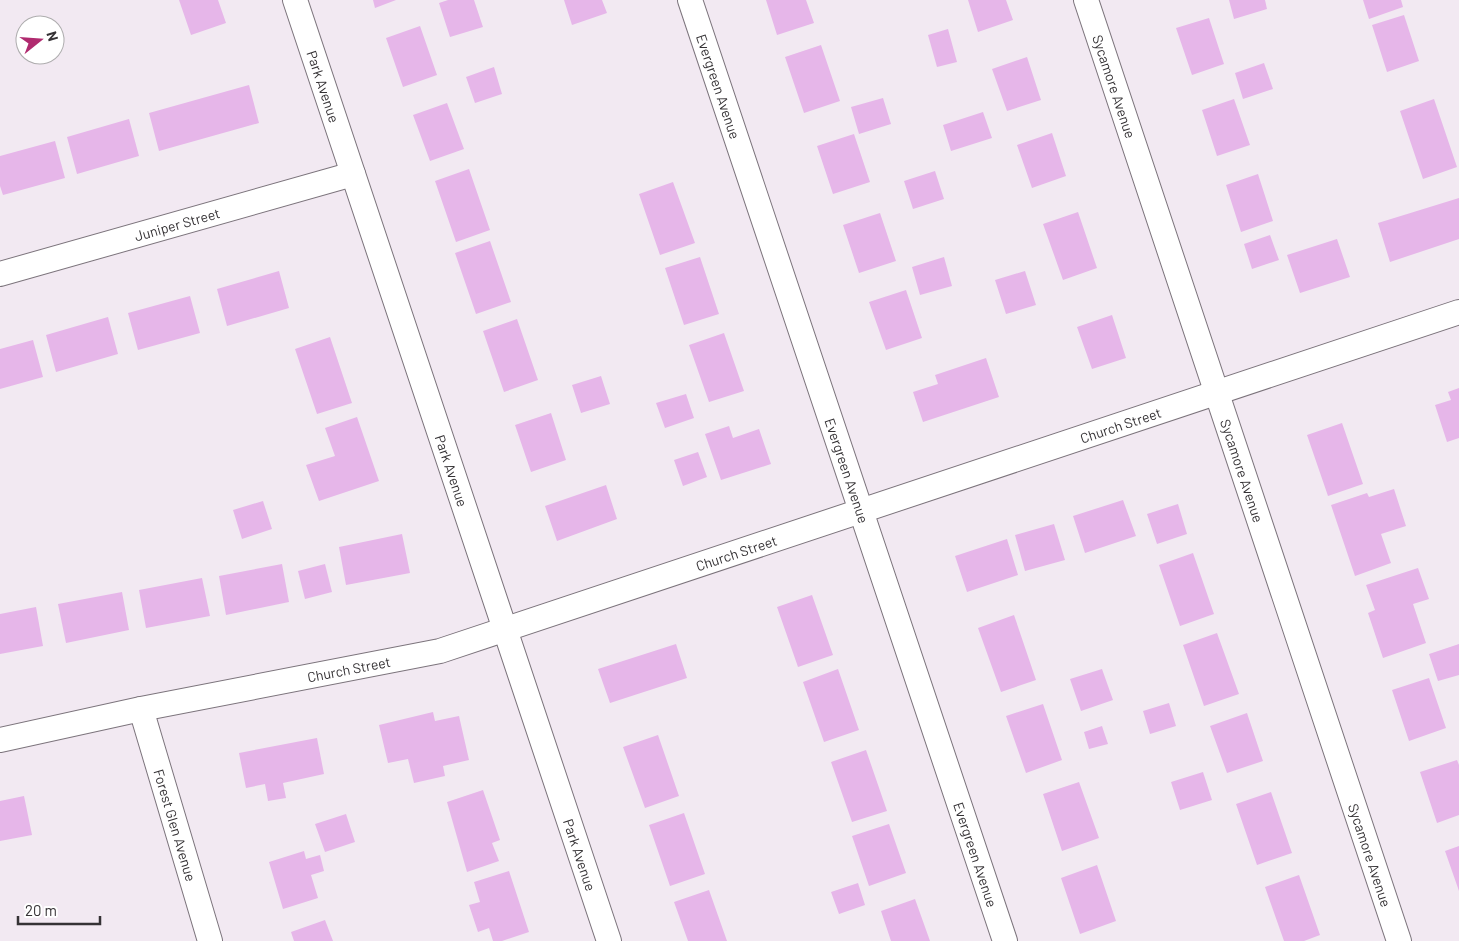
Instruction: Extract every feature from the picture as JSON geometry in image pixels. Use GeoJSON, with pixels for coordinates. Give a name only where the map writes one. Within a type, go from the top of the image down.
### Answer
{"type":"FeatureCollection","features":[{"type":"Feature","properties":{"kind":"street","name":"Park Avenue"},"geometry":{"type":"LineString","coordinates":[[295,0],[609,941]]}},
{"type":"Feature","properties":{"kind":"street","name":"Evergreen Avenue"},"geometry":{"type":"LineString","coordinates":[[690,0],[1005,941]]}},
{"type":"Feature","properties":{"kind":"street","name":"Sycamore Avenue"},"geometry":{"type":"LineString","coordinates":[[1086,0],[1399,941]]}},
{"type":"Feature","properties":{"kind":"street","name":"Juniper Street"},"geometry":{"type":"LineString","coordinates":[[0,274],[353,174]]}},
{"type":"Feature","properties":{"kind":"street","name":"Church Street"},"geometry":{"type":"LineString","coordinates":[[0,740],[141,709],[440,651],[1459,312]]}},
{"type":"Feature","properties":{"kind":"street","name":"Forest Glen Avenue"},"geometry":{"type":"LineString","coordinates":[[141,709],[210,941]]}},
{"type":"Feature","properties":{"kind":"building"},"geometry":{"type":"Polygon","coordinates":[[[179,0],[218,0],[226,23],[191,35],[179,0]]]}},
{"type":"Feature","properties":{"kind":"building"},"geometry":{"type":"Polygon","coordinates":[[[373,0],[396,0],[375,8],[373,0]]]}},
{"type":"Feature","properties":{"kind":"building"},"geometry":{"type":"Polygon","coordinates":[[[448,0],[474,0],[483,27],[450,37],[439,3],[448,0]]]}},
{"type":"Feature","properties":{"kind":"building"},"geometry":{"type":"Polygon","coordinates":[[[564,0],[602,0],[607,13],[572,25],[564,0]]]}},
{"type":"Feature","properties":{"kind":"building"},"geometry":{"type":"Polygon","coordinates":[[[766,0],[806,0],[814,23],[777,35],[766,0]]]}},
{"type":"Feature","properties":{"kind":"building"},"geometry":{"type":"Polygon","coordinates":[[[968,0],[1006,0],[1013,20],[978,32],[968,0]]]}},
{"type":"Feature","properties":{"kind":"building"},"geometry":{"type":"Polygon","coordinates":[[[1229,0],[1265,0],[1267,9],[1234,19],[1229,0]]]}},
{"type":"Feature","properties":{"kind":"building"},"geometry":{"type":"Polygon","coordinates":[[[1363,0],[1401,0],[1403,7],[1369,19],[1363,0]]]}},
{"type":"Feature","properties":{"kind":"building"},"geometry":{"type":"Polygon","coordinates":[[[1404,15],[1419,61],[1387,72],[1372,25],[1404,15]]]}},
{"type":"Feature","properties":{"kind":"building"},"geometry":{"type":"Polygon","coordinates":[[[1209,18],[1224,64],[1192,75],[1176,28],[1209,18]]]}},
{"type":"Feature","properties":{"kind":"building"},"geometry":{"type":"Polygon","coordinates":[[[420,26],[437,75],[403,87],[386,38],[420,26]]]}},
{"type":"Feature","properties":{"kind":"building"},"geometry":{"type":"Polygon","coordinates":[[[948,29],[957,62],[937,67],[928,35],[948,29]]]}},
{"type":"Feature","properties":{"kind":"building"},"geometry":{"type":"Polygon","coordinates":[[[821,45],[840,101],[804,113],[785,57],[821,45]]]}},
{"type":"Feature","properties":{"kind":"building"},"geometry":{"type":"Polygon","coordinates":[[[1027,57],[1041,100],[1007,111],[992,69],[1027,57]]]}},
{"type":"Feature","properties":{"kind":"building"},"geometry":{"type":"Polygon","coordinates":[[[1264,63],[1273,89],[1243,99],[1235,73],[1264,63]]]}},
{"type":"Feature","properties":{"kind":"building"},"geometry":{"type":"Polygon","coordinates":[[[494,67],[502,94],[475,103],[466,77],[494,67]]]}},
{"type":"Feature","properties":{"kind":"building"},"geometry":{"type":"Polygon","coordinates":[[[249,85],[259,123],[159,151],[149,113],[249,85]]]}},
{"type":"Feature","properties":{"kind":"building"},"geometry":{"type":"Polygon","coordinates":[[[883,98],[891,124],[859,134],[851,107],[883,98]]]}},
{"type":"Feature","properties":{"kind":"building"},"geometry":{"type":"Polygon","coordinates":[[[1234,99],[1250,145],[1217,156],[1202,110],[1234,99]]]}},
{"type":"Feature","properties":{"kind":"building"},"geometry":{"type":"Polygon","coordinates":[[[1434,99],[1457,167],[1423,179],[1400,111],[1434,99]]]}},
{"type":"Feature","properties":{"kind":"building"},"geometry":{"type":"Polygon","coordinates":[[[447,103],[464,149],[430,161],[413,115],[447,103]]]}},
{"type":"Feature","properties":{"kind":"building"},"geometry":{"type":"Polygon","coordinates":[[[983,112],[992,138],[951,151],[943,125],[983,112]]]}},
{"type":"Feature","properties":{"kind":"building"},"geometry":{"type":"Polygon","coordinates":[[[129,119],[139,156],[77,174],[67,137],[129,119]]]}},
{"type":"Feature","properties":{"kind":"building"},"geometry":{"type":"Polygon","coordinates":[[[1052,133],[1066,176],[1032,188],[1017,145],[1052,133]]]}},
{"type":"Feature","properties":{"kind":"building"},"geometry":{"type":"Polygon","coordinates":[[[854,134],[870,182],[833,194],[817,146],[854,134]]]}},
{"type":"Feature","properties":{"kind":"building"},"geometry":{"type":"Polygon","coordinates":[[[55,141],[65,178],[3,195],[0,186],[0,156],[55,141]]]}},
{"type":"Feature","properties":{"kind":"building"},"geometry":{"type":"Polygon","coordinates":[[[469,169],[490,230],[456,242],[435,181],[469,169]]]}},
{"type":"Feature","properties":{"kind":"building"},"geometry":{"type":"Polygon","coordinates":[[[935,171],[944,199],[913,209],[904,181],[935,171]]]}},
{"type":"Feature","properties":{"kind":"building"},"geometry":{"type":"Polygon","coordinates":[[[1258,174],[1273,221],[1241,232],[1226,185],[1258,174]]]}},
{"type":"Feature","properties":{"kind":"building"},"geometry":{"type":"Polygon","coordinates":[[[673,182],[695,243],[660,255],[639,194],[673,182]]]}},
{"type":"Feature","properties":{"kind":"building"},"geometry":{"type":"Polygon","coordinates":[[[1459,198],[1459,239],[1390,262],[1378,223],[1459,198]]]}},
{"type":"Feature","properties":{"kind":"building"},"geometry":{"type":"Polygon","coordinates":[[[1078,212],[1097,268],[1063,280],[1043,224],[1078,212]]]}},
{"type":"Feature","properties":{"kind":"building"},"geometry":{"type":"Polygon","coordinates":[[[880,213],[896,261],[859,273],[843,225],[880,213]]]}},
{"type":"Feature","properties":{"kind":"building"},"geometry":{"type":"Polygon","coordinates":[[[1270,235],[1279,260],[1252,269],[1244,244],[1270,235]]]}},
{"type":"Feature","properties":{"kind":"building"},"geometry":{"type":"Polygon","coordinates":[[[1337,239],[1350,277],[1300,293],[1287,255],[1337,239]]]}},
{"type":"Feature","properties":{"kind":"building"},"geometry":{"type":"Polygon","coordinates":[[[490,241],[511,302],[476,314],[455,253],[490,241]]]}},
{"type":"Feature","properties":{"kind":"building"},"geometry":{"type":"Polygon","coordinates":[[[700,257],[719,314],[684,325],[665,268],[700,257]]]}},
{"type":"Feature","properties":{"kind":"building"},"geometry":{"type":"Polygon","coordinates":[[[944,257],[952,286],[920,295],[912,267],[944,257]]]}},
{"type":"Feature","properties":{"kind":"building"},"geometry":{"type":"Polygon","coordinates":[[[279,271],[289,308],[227,326],[217,289],[279,271]]]}},
{"type":"Feature","properties":{"kind":"building"},"geometry":{"type":"Polygon","coordinates":[[[1025,271],[1036,305],[1006,314],[995,280],[1025,271]]]}},
{"type":"Feature","properties":{"kind":"building"},"geometry":{"type":"Polygon","coordinates":[[[906,290],[922,338],[886,350],[869,302],[906,290]]]}},
{"type":"Feature","properties":{"kind":"building"},"geometry":{"type":"Polygon","coordinates":[[[190,296],[200,333],[138,350],[128,313],[190,296]]]}},
{"type":"Feature","properties":{"kind":"building"},"geometry":{"type":"Polygon","coordinates":[[[1112,315],[1126,358],[1092,369],[1077,327],[1112,315]]]}},
{"type":"Feature","properties":{"kind":"building"},"geometry":{"type":"Polygon","coordinates":[[[108,317],[118,354],[56,372],[46,335],[108,317]]]}},
{"type":"Feature","properties":{"kind":"building"},"geometry":{"type":"Polygon","coordinates":[[[517,319],[538,380],[504,392],[483,331],[517,319]]]}},
{"type":"Feature","properties":{"kind":"building"},"geometry":{"type":"Polygon","coordinates":[[[724,333],[744,391],[709,402],[689,345],[724,333]]]}},
{"type":"Feature","properties":{"kind":"building"},"geometry":{"type":"Polygon","coordinates":[[[330,337],[352,403],[317,414],[295,349],[330,337]]]}},
{"type":"Feature","properties":{"kind":"building"},"geometry":{"type":"Polygon","coordinates":[[[33,340],[43,377],[0,389],[0,349],[33,340]]]}},
{"type":"Feature","properties":{"kind":"building"},"geometry":{"type":"Polygon","coordinates":[[[986,358],[999,397],[923,422],[913,392],[938,384],[935,375],[986,358]]]}},
{"type":"Feature","properties":{"kind":"building"},"geometry":{"type":"Polygon","coordinates":[[[601,376],[610,404],[581,413],[572,385],[601,376]]]}},
{"type":"Feature","properties":{"kind":"building"},"geometry":{"type":"Polygon","coordinates":[[[1459,388],[1459,438],[1447,442],[1435,405],[1451,400],[1448,392],[1459,388]]]}},
{"type":"Feature","properties":{"kind":"building"},"geometry":{"type":"Polygon","coordinates":[[[686,394],[694,418],[665,428],[656,403],[686,394]]]}},
{"type":"Feature","properties":{"kind":"building"},"geometry":{"type":"Polygon","coordinates":[[[551,413],[566,460],[531,472],[515,425],[551,413]]]}},
{"type":"Feature","properties":{"kind":"building"},"geometry":{"type":"Polygon","coordinates":[[[357,417],[379,481],[319,501],[306,465],[335,456],[325,428],[357,417]]]}},
{"type":"Feature","properties":{"kind":"building"},"geometry":{"type":"Polygon","coordinates":[[[1342,423],[1363,484],[1328,496],[1307,435],[1342,423]]]}},
{"type":"Feature","properties":{"kind":"building"},"geometry":{"type":"Polygon","coordinates":[[[729,426],[733,438],[759,429],[771,464],[721,480],[705,434],[729,426]]]}},
{"type":"Feature","properties":{"kind":"building"},"geometry":{"type":"Polygon","coordinates":[[[698,452],[707,477],[683,486],[674,460],[698,452]]]}},
{"type":"Feature","properties":{"kind":"building"},"geometry":{"type":"Polygon","coordinates":[[[606,485],[617,519],[557,541],[545,506],[606,485]]]}},
{"type":"Feature","properties":{"kind":"building"},"geometry":{"type":"Polygon","coordinates":[[[1394,489],[1406,526],[1381,534],[1391,563],[1355,576],[1331,505],[1367,493],[1369,497],[1394,489]]]}},
{"type":"Feature","properties":{"kind":"building"},"geometry":{"type":"Polygon","coordinates":[[[1123,500],[1136,536],[1085,553],[1073,516],[1123,500]]]}},
{"type":"Feature","properties":{"kind":"building"},"geometry":{"type":"Polygon","coordinates":[[[263,501],[272,529],[242,539],[233,510],[263,501]]]}},
{"type":"Feature","properties":{"kind":"building"},"geometry":{"type":"Polygon","coordinates":[[[1178,504],[1187,534],[1157,544],[1147,514],[1178,504]]]}},
{"type":"Feature","properties":{"kind":"building"},"geometry":{"type":"Polygon","coordinates":[[[1054,524],[1065,560],[1025,571],[1015,535],[1054,524]]]}},
{"type":"Feature","properties":{"kind":"building"},"geometry":{"type":"Polygon","coordinates":[[[402,534],[410,573],[346,585],[339,547],[402,534]]]}},
{"type":"Feature","properties":{"kind":"building"},"geometry":{"type":"Polygon","coordinates":[[[1007,539],[1018,575],[967,592],[955,556],[1007,539]]]}},
{"type":"Feature","properties":{"kind":"building"},"geometry":{"type":"Polygon","coordinates":[[[1193,553],[1214,614],[1180,626],[1159,565],[1193,553]]]}},
{"type":"Feature","properties":{"kind":"building"},"geometry":{"type":"Polygon","coordinates":[[[282,564],[289,602],[226,615],[219,576],[282,564]]]}},
{"type":"Feature","properties":{"kind":"building"},"geometry":{"type":"Polygon","coordinates":[[[325,564],[332,592],[305,599],[298,571],[325,564]]]}},
{"type":"Feature","properties":{"kind":"building"},"geometry":{"type":"Polygon","coordinates":[[[1418,568],[1429,599],[1413,604],[1426,643],[1383,658],[1368,613],[1375,610],[1366,585],[1418,568]]]}},
{"type":"Feature","properties":{"kind":"building"},"geometry":{"type":"Polygon","coordinates":[[[202,578],[210,616],[146,628],[139,590],[202,578]]]}},
{"type":"Feature","properties":{"kind":"building"},"geometry":{"type":"Polygon","coordinates":[[[122,592],[129,630],[66,643],[58,604],[122,592]]]}},
{"type":"Feature","properties":{"kind":"building"},"geometry":{"type":"Polygon","coordinates":[[[812,595],[833,655],[798,667],[777,607],[812,595]]]}},
{"type":"Feature","properties":{"kind":"building"},"geometry":{"type":"Polygon","coordinates":[[[36,607],[43,646],[0,654],[0,614],[36,607]]]}},
{"type":"Feature","properties":{"kind":"building"},"geometry":{"type":"Polygon","coordinates":[[[1014,615],[1036,680],[1001,692],[978,628],[1014,615]]]}},
{"type":"Feature","properties":{"kind":"building"},"geometry":{"type":"Polygon","coordinates":[[[1217,633],[1239,694],[1204,706],[1183,645],[1217,633]]]}},
{"type":"Feature","properties":{"kind":"building"},"geometry":{"type":"Polygon","coordinates":[[[676,644],[687,678],[610,703],[598,669],[676,644]]]}},
{"type":"Feature","properties":{"kind":"building"},"geometry":{"type":"Polygon","coordinates":[[[1459,644],[1459,675],[1438,681],[1429,654],[1459,644]]]}},
{"type":"Feature","properties":{"kind":"building"},"geometry":{"type":"Polygon","coordinates":[[[838,669],[859,730],[824,742],[803,682],[838,669]]]}},
{"type":"Feature","properties":{"kind":"building"},"geometry":{"type":"Polygon","coordinates":[[[1102,669],[1113,700],[1081,711],[1070,679],[1102,669]]]}},
{"type":"Feature","properties":{"kind":"building"},"geometry":{"type":"Polygon","coordinates":[[[1429,678],[1446,728],[1409,741],[1392,690],[1429,678]]]}},
{"type":"Feature","properties":{"kind":"building"},"geometry":{"type":"Polygon","coordinates":[[[1169,703],[1176,726],[1150,734],[1143,711],[1169,703]]]}},
{"type":"Feature","properties":{"kind":"building"},"geometry":{"type":"Polygon","coordinates":[[[1043,704],[1062,760],[1026,773],[1006,716],[1043,704]]]}},
{"type":"Feature","properties":{"kind":"building"},"geometry":{"type":"Polygon","coordinates":[[[433,712],[435,721],[459,716],[469,760],[443,766],[445,776],[414,783],[408,759],[388,763],[379,725],[433,712]]]}},
{"type":"Feature","properties":{"kind":"building"},"geometry":{"type":"Polygon","coordinates":[[[1247,713],[1263,761],[1227,773],[1210,726],[1247,713]]]}},
{"type":"Feature","properties":{"kind":"building"},"geometry":{"type":"Polygon","coordinates":[[[1102,726],[1108,744],[1089,749],[1084,732],[1102,726]]]}},
{"type":"Feature","properties":{"kind":"building"},"geometry":{"type":"Polygon","coordinates":[[[658,735],[679,796],[645,808],[623,747],[658,735]]]}},
{"type":"Feature","properties":{"kind":"building"},"geometry":{"type":"Polygon","coordinates":[[[317,738],[324,774],[283,783],[286,798],[268,801],[265,784],[246,788],[239,753],[317,738]]]}},
{"type":"Feature","properties":{"kind":"building"},"geometry":{"type":"Polygon","coordinates":[[[866,750],[887,811],[852,822],[831,762],[866,750]]]}},
{"type":"Feature","properties":{"kind":"building"},"geometry":{"type":"Polygon","coordinates":[[[1457,760],[1459,765],[1459,815],[1437,823],[1420,772],[1457,760]]]}},
{"type":"Feature","properties":{"kind":"building"},"geometry":{"type":"Polygon","coordinates":[[[1203,772],[1212,800],[1180,810],[1171,782],[1203,772]]]}},
{"type":"Feature","properties":{"kind":"building"},"geometry":{"type":"Polygon","coordinates":[[[1079,782],[1099,838],[1062,851],[1043,794],[1079,782]]]}},
{"type":"Feature","properties":{"kind":"building"},"geometry":{"type":"Polygon","coordinates":[[[483,790],[500,840],[492,843],[499,861],[467,872],[447,802],[483,790]]]}},
{"type":"Feature","properties":{"kind":"building"},"geometry":{"type":"Polygon","coordinates":[[[1271,792],[1292,853],[1257,865],[1236,804],[1271,792]]]}},
{"type":"Feature","properties":{"kind":"building"},"geometry":{"type":"Polygon","coordinates":[[[24,796],[32,835],[0,841],[0,801],[24,796]]]}},
{"type":"Feature","properties":{"kind":"building"},"geometry":{"type":"Polygon","coordinates":[[[684,813],[705,874],[670,886],[649,825],[684,813]]]}},
{"type":"Feature","properties":{"kind":"building"},"geometry":{"type":"Polygon","coordinates":[[[346,814],[355,842],[325,852],[315,824],[346,814]]]}},
{"type":"Feature","properties":{"kind":"building"},"geometry":{"type":"Polygon","coordinates":[[[889,824],[906,873],[869,886],[852,836],[889,824]]]}},
{"type":"Feature","properties":{"kind":"building"},"geometry":{"type":"Polygon","coordinates":[[[1459,846],[1459,891],[1445,851],[1459,846]]]}},
{"type":"Feature","properties":{"kind":"building"},"geometry":{"type":"Polygon","coordinates":[[[304,851],[306,859],[320,855],[324,871],[311,875],[318,898],[283,909],[269,862],[304,851]]]}},
{"type":"Feature","properties":{"kind":"building"},"geometry":{"type":"Polygon","coordinates":[[[1097,865],[1116,921],[1080,934],[1061,878],[1097,865]]]}},
{"type":"Feature","properties":{"kind":"building"},"geometry":{"type":"Polygon","coordinates":[[[509,871],[529,932],[502,941],[493,941],[489,928],[478,932],[469,905],[480,902],[474,882],[509,871]]]}},
{"type":"Feature","properties":{"kind":"building"},"geometry":{"type":"Polygon","coordinates":[[[1299,875],[1320,935],[1304,941],[1284,941],[1265,887],[1299,875]]]}},
{"type":"Feature","properties":{"kind":"building"},"geometry":{"type":"Polygon","coordinates":[[[858,883],[865,905],[839,914],[831,892],[858,883]]]}},
{"type":"Feature","properties":{"kind":"building"},"geometry":{"type":"Polygon","coordinates":[[[709,890],[727,941],[688,941],[674,902],[709,890]]]}},
{"type":"Feature","properties":{"kind":"building"},"geometry":{"type":"Polygon","coordinates":[[[915,899],[930,941],[891,941],[881,911],[915,899]]]}},
{"type":"Feature","properties":{"kind":"building"},"geometry":{"type":"Polygon","coordinates":[[[325,920],[333,941],[294,941],[291,932],[325,920]]]}}]}
